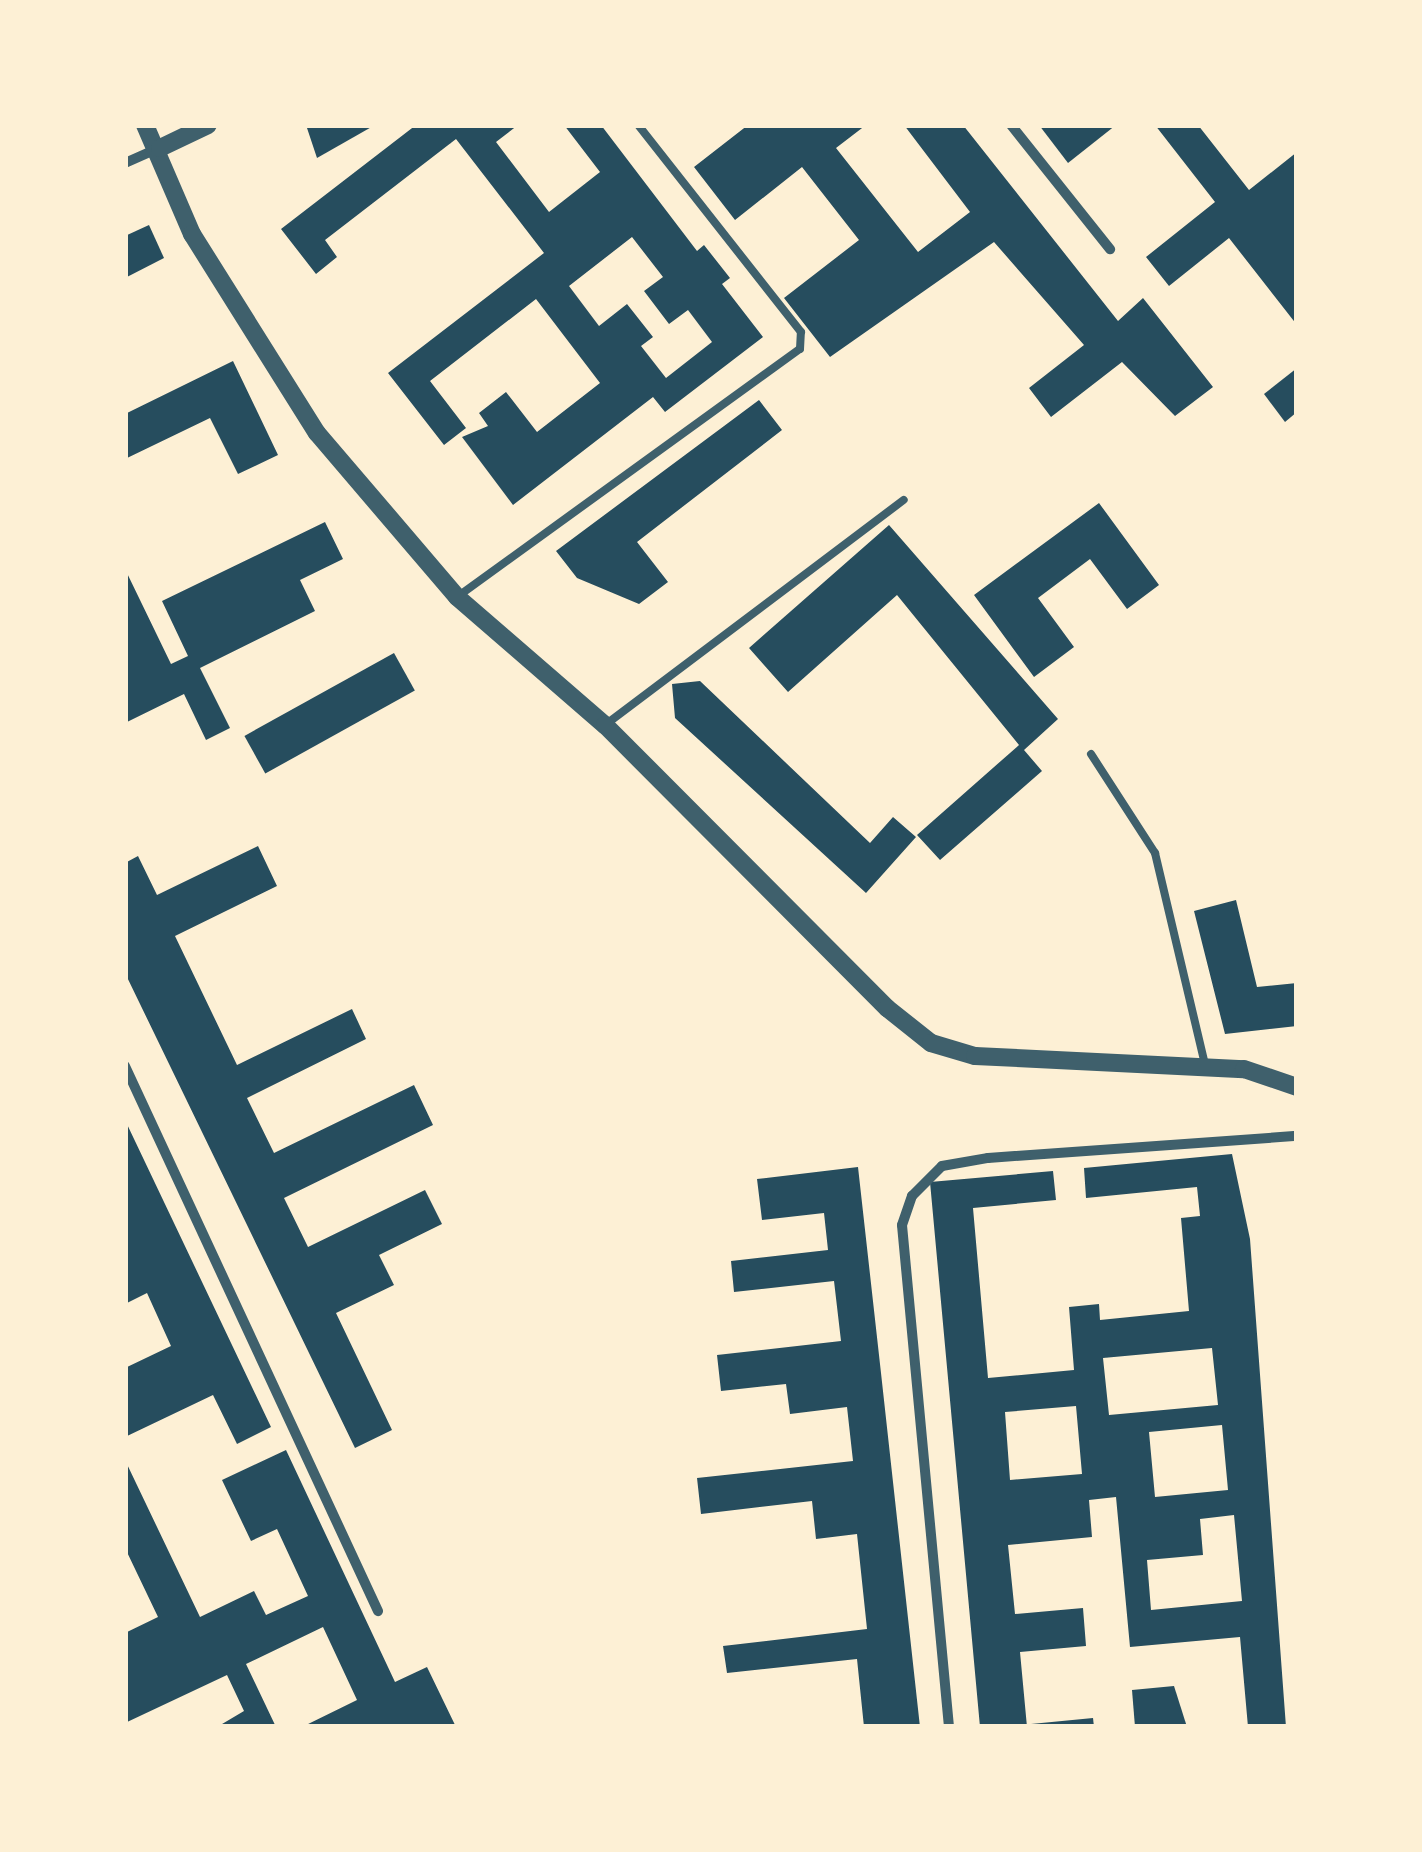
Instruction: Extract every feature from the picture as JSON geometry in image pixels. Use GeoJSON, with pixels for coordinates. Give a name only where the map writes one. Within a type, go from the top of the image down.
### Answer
{"type":"FeatureCollection","features":[{"type":"Feature","properties":{"kind":"street"},"geometry":{"type":"LineString","coordinates":[[144,125],[160,148],[192,234],[308,419],[457,597],[605,725],[931,1043],[975,1056],[1244,1069],[1297,1087]]}},
{"type":"Feature","properties":{"kind":"street"},"geometry":{"type":"LineString","coordinates":[[125,163],[208,125]]}},
{"type":"Feature","properties":{"kind":"street"},"geometry":{"type":"LineString","coordinates":[[1012,125],[1110,249]]}},
{"type":"Feature","properties":{"kind":"street"},"geometry":{"type":"LineString","coordinates":[[125,1066],[378,1611]]}},
{"type":"Feature","properties":{"kind":"street"},"geometry":{"type":"LineString","coordinates":[[949,1727],[902,1225],[912,1196],[942,1166],[988,1158],[1297,1136]]}},
{"type":"Feature","properties":{"kind":"lane"},"geometry":{"type":"LineString","coordinates":[[457,597],[800,349],[800,332],[638,125]]}},
{"type":"Feature","properties":{"kind":"lane"},"geometry":{"type":"LineString","coordinates":[[605,725],[904,500]]}},
{"type":"Feature","properties":{"kind":"lane"},"geometry":{"type":"LineString","coordinates":[[1091,754],[1155,853],[1206,1070]]}},
{"type":"Feature","properties":{"kind":"building"},"geometry":{"type":"Polygon","coordinates":[[[306,125],[375,125],[317,158],[306,125]]]}},
{"type":"Feature","properties":{"kind":"building"},"geometry":{"type":"Polygon","coordinates":[[[416,125],[518,125],[496,142],[549,212],[600,172],[564,125],[601,125],[697,251],[704,245],[730,278],[722,284],[763,337],[665,412],[653,397],[513,505],[462,437],[488,426],[479,413],[506,392],[537,432],[600,383],[536,299],[430,381],[466,428],[444,445],[388,373],[544,253],[456,139],[325,240],[337,257],[316,274],[281,229],[416,125]],[[632,237],[569,286],[599,326],[627,304],[653,337],[641,346],[666,378],[712,342],[688,310],[669,324],[644,291],[663,277],[632,237]]]}},
{"type":"Feature","properties":{"kind":"building"},"geometry":{"type":"Polygon","coordinates":[[[748,125],[866,125],[836,148],[918,252],[970,212],[904,125],[963,125],[1118,321],[1143,298],[1213,387],[1175,416],[1122,362],[1051,417],[1029,388],[1084,345],[994,242],[830,357],[784,298],[859,240],[802,167],[735,220],[694,167],[748,125]]]}},
{"type":"Feature","properties":{"kind":"building"},"geometry":{"type":"Polygon","coordinates":[[[1039,125],[1116,125],[1068,163],[1039,125]]]}},
{"type":"Feature","properties":{"kind":"building"},"geometry":{"type":"Polygon","coordinates":[[[1155,125],[1198,125],[1249,190],[1297,152],[1297,325],[1229,238],[1169,286],[1146,257],[1215,202],[1155,125]]]}},
{"type":"Feature","properties":{"kind":"building"},"geometry":{"type":"Polygon","coordinates":[[[149,225],[164,258],[125,278],[125,236],[149,225]]]}},
{"type":"Feature","properties":{"kind":"building"},"geometry":{"type":"Polygon","coordinates":[[[233,361],[278,455],[238,474],[210,418],[125,459],[125,414],[233,361]]]}},
{"type":"Feature","properties":{"kind":"building"},"geometry":{"type":"Polygon","coordinates":[[[1297,368],[1297,412],[1285,422],[1264,394],[1297,368]]]}},
{"type":"Feature","properties":{"kind":"building"},"geometry":{"type":"Polygon","coordinates":[[[759,400],[782,430],[637,542],[668,582],[639,604],[577,578],[556,551],[759,400]]]}},
{"type":"Feature","properties":{"kind":"building"},"geometry":{"type":"Polygon","coordinates":[[[1099,503],[1159,585],[1127,609],[1090,559],[1038,598],[1074,647],[1034,677],[974,595],[1099,503]]]}},
{"type":"Feature","properties":{"kind":"building"},"geometry":{"type":"Polygon","coordinates":[[[325,522],[343,559],[300,580],[315,611],[200,668],[230,728],[206,740],[184,694],[125,723],[125,569],[171,664],[188,656],[162,601],[325,522]]]}},
{"type":"Feature","properties":{"kind":"building"},"geometry":{"type":"Polygon","coordinates":[[[889,525],[1058,719],[1024,750],[1042,771],[940,860],[917,835],[1019,745],[897,595],[788,692],[749,648],[889,525]]]}},
{"type":"Feature","properties":{"kind":"building"},"geometry":{"type":"Polygon","coordinates":[[[394,653],[415,691],[265,774],[244,736],[394,653]]]}},
{"type":"Feature","properties":{"kind":"building"},"geometry":{"type":"Polygon","coordinates":[[[700,681],[870,843],[893,817],[916,837],[866,893],[675,718],[672,684],[700,681]]]}},
{"type":"Feature","properties":{"kind":"building"},"geometry":{"type":"Polygon","coordinates":[[[258,846],[277,886],[175,936],[237,1065],[352,1009],[366,1039],[247,1098],[274,1153],[414,1085],[433,1125],[284,1198],[308,1247],[425,1190],[442,1224],[379,1255],[394,1285],[336,1313],[392,1430],[355,1448],[125,973],[125,863],[138,856],[157,895],[258,846]]]}},
{"type":"Feature","properties":{"kind":"building"},"geometry":{"type":"Polygon","coordinates":[[[1236,900],[1257,987],[1297,983],[1297,1026],[1225,1034],[1194,911],[1236,900]]]}},
{"type":"Feature","properties":{"kind":"building"},"geometry":{"type":"Polygon","coordinates":[[[125,1120],[271,1427],[237,1444],[213,1395],[125,1437],[125,1368],[171,1346],[147,1293],[125,1304],[125,1120]]]}},
{"type":"Feature","properties":{"kind":"building"},"geometry":{"type":"Polygon","coordinates":[[[1232,1154],[1250,1239],[1286,1727],[1248,1727],[1240,1637],[1130,1647],[1116,1497],[1089,1500],[1092,1537],[1008,1545],[1015,1614],[1083,1608],[1086,1646],[1020,1652],[1027,1727],[980,1727],[930,1182],[1053,1171],[1056,1200],[973,1208],[988,1378],[1074,1370],[1069,1307],[1099,1304],[1100,1320],[1189,1311],[1181,1218],[1200,1216],[1197,1187],[1086,1198],[1084,1168],[1232,1154]],[[1212,1348],[1103,1358],[1109,1415],[1218,1405],[1212,1348]],[[1076,1406],[1005,1412],[1010,1480],[1082,1474],[1076,1406]],[[1222,1425],[1149,1432],[1155,1497],[1228,1490],[1222,1425]],[[1234,1515],[1200,1519],[1203,1555],[1147,1560],[1151,1610],[1242,1601],[1234,1515]]]}},
{"type":"Feature","properties":{"kind":"building"},"geometry":{"type":"Polygon","coordinates":[[[858,1167],[920,1727],[864,1727],[857,1659],[727,1673],[723,1646],[867,1629],[857,1534],[816,1539],[812,1501],[701,1514],[697,1478],[853,1461],[847,1407],[790,1414],[786,1384],[721,1391],[717,1355],[841,1341],[834,1281],[734,1292],[731,1261],[828,1250],[824,1213],[762,1220],[757,1179],[858,1167]]]}},
{"type":"Feature","properties":{"kind":"building"},"geometry":{"type":"Polygon","coordinates":[[[286,1450],[395,1682],[427,1667],[456,1727],[302,1727],[357,1700],[323,1627],[246,1664],[276,1727],[217,1727],[244,1711],[227,1675],[125,1723],[125,1633],[158,1617],[125,1548],[125,1460],[200,1617],[254,1591],[266,1615],[308,1596],[277,1529],[251,1541],[222,1480],[286,1450]]]}},
{"type":"Feature","properties":{"kind":"building"},"geometry":{"type":"Polygon","coordinates":[[[1174,1686],[1187,1727],[1135,1727],[1132,1690],[1174,1686]]]}},
{"type":"Feature","properties":{"kind":"building"},"geometry":{"type":"Polygon","coordinates":[[[1093,1718],[1094,1727],[1031,1727],[1031,1724],[1093,1718]]]}}]}
